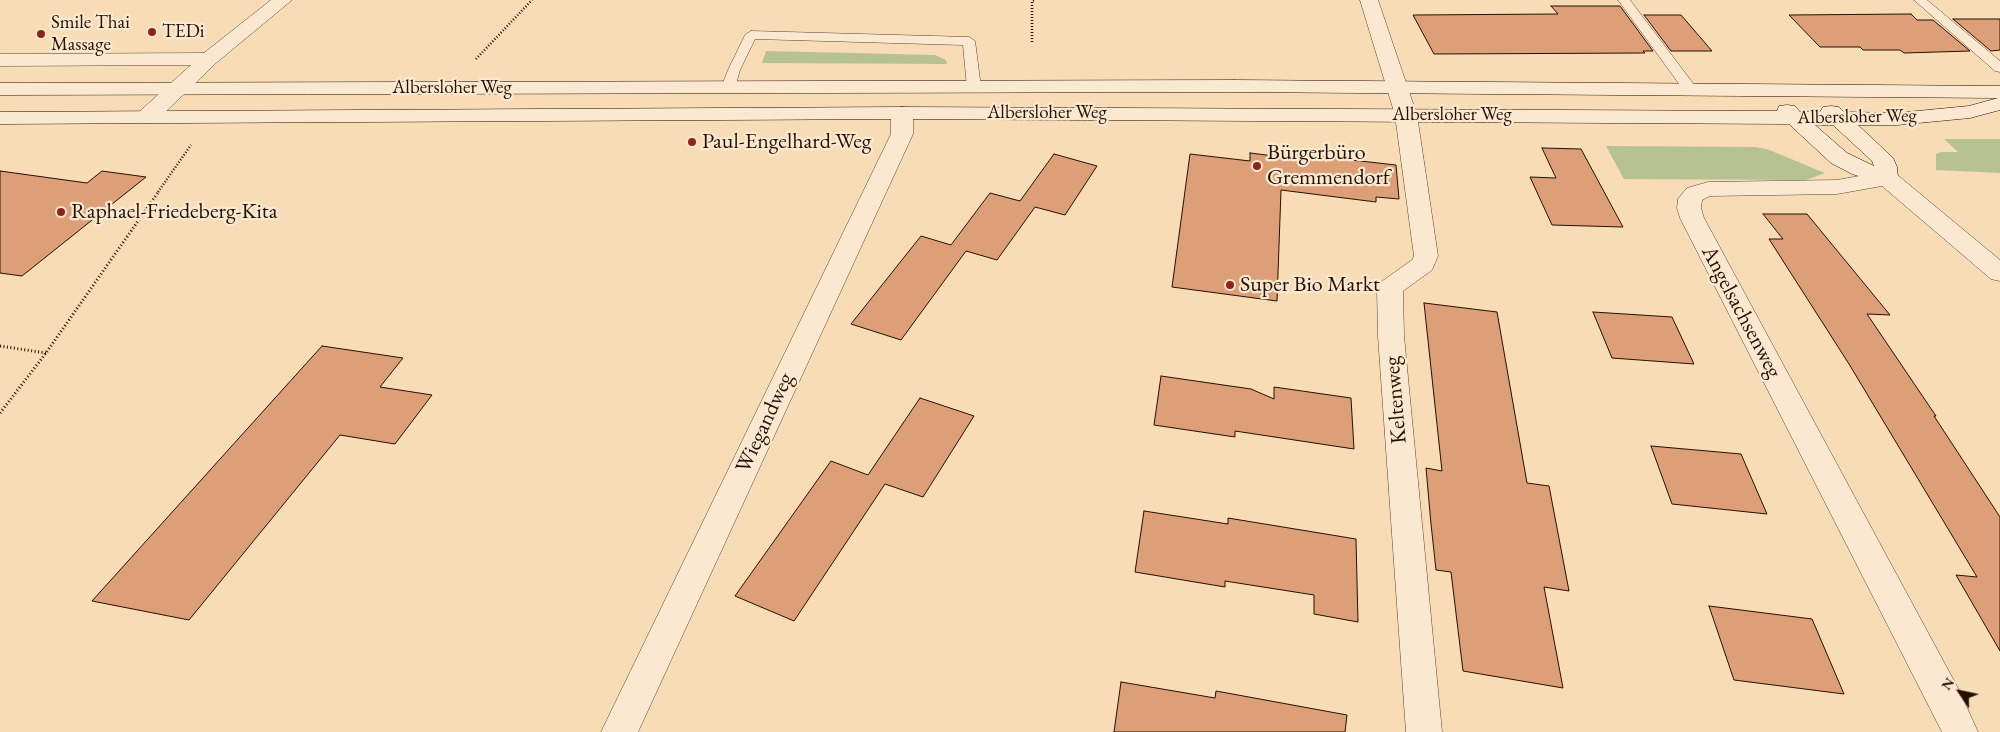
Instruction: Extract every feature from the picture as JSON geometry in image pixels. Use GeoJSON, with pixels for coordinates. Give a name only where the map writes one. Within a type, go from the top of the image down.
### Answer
{"type":"FeatureCollection","features":[{"type":"Feature","properties":{"kind":"main road"},"geometry":{"type":"LineString","coordinates":[[148,116],[209,59],[283,0]]}},
{"type":"Feature","properties":{"kind":"main road","name":"Keltenweg"},"geometry":{"type":"LineString","coordinates":[[1369,0],[1406,115],[1426,256],[1424,264],[1390,288],[1391,336],[1424,732]]}},
{"type":"Feature","properties":{"kind":"main road"},"geometry":{"type":"LineString","coordinates":[[0,60],[209,59]]}},
{"type":"Feature","properties":{"kind":"main road","name":"Albersloher Weg"},"geometry":{"type":"LineString","coordinates":[[0,118],[903,99],[974,87],[1762,89],[2000,92]]}},
{"type":"Feature","properties":{"kind":"main road","name":"Albersloher Weg"},"geometry":{"type":"LineString","coordinates":[[0,89],[728,88],[903,99],[1406,115],[1897,119],[1970,112],[2000,104]]}},
{"type":"Feature","properties":{"kind":"main road"},"geometry":{"type":"LineString","coordinates":[[1762,89],[1839,158],[1860,169],[1887,178],[2000,273]]}},
{"type":"Feature","properties":{"kind":"main road"},"geometry":{"type":"LineString","coordinates":[[1806,90],[1882,158],[1886,167],[1887,178]]}},
{"type":"Feature","properties":{"kind":"main road","name":"Wiegandweg"},"geometry":{"type":"LineString","coordinates":[[619,732],[902,134],[903,99]]}},
{"type":"Feature","properties":{"kind":"main road","name":"Angelsachsenweg"},"geometry":{"type":"LineString","coordinates":[[1887,178],[1837,188],[1708,189],[1695,193],[1690,200],[1688,208],[1960,732]]}},
{"type":"Feature","properties":{"kind":"lane"},"geometry":{"type":"LineString","coordinates":[[1624,0],[1690,89]]}},
{"type":"Feature","properties":{"kind":"lane"},"geometry":{"type":"LineString","coordinates":[[1920,0],[2000,68]]}},
{"type":"Feature","properties":{"kind":"lane"},"geometry":{"type":"LineString","coordinates":[[728,88],[734,70],[751,35],[969,41],[974,87]]}},
{"type":"Feature","properties":{"kind":"path"},"geometry":{"type":"LineString","coordinates":[[476,59],[532,0]]}},
{"type":"Feature","properties":{"kind":"path"},"geometry":{"type":"LineString","coordinates":[[1032,42],[1032,1],[1035,0]]}},
{"type":"Feature","properties":{"kind":"path"},"geometry":{"type":"LineString","coordinates":[[0,413],[46,353],[192,144]]}},
{"type":"Feature","properties":{"kind":"path"},"geometry":{"type":"LineString","coordinates":[[0,346],[46,353]]}},
{"type":"Feature","properties":{"kind":"green space"},"geometry":{"type":"Polygon","coordinates":[[[766,51],[935,55],[946,60],[947,64],[762,63],[766,51]]]}},
{"type":"Feature","properties":{"kind":"green space"},"geometry":{"type":"Polygon","coordinates":[[[1944,139],[2000,139],[2000,173],[1936,170],[1936,154],[1941,152],[1958,152],[1944,139]]]}},
{"type":"Feature","properties":{"kind":"green space"},"geometry":{"type":"Polygon","coordinates":[[[1606,146],[1755,147],[1767,149],[1825,173],[1806,180],[1624,179],[1606,146]]]}},
{"type":"Feature","properties":{"kind":"building"},"geometry":{"type":"Polygon","coordinates":[[[1551,6],[1620,6],[1653,51],[1643,51],[1645,53],[1434,54],[1413,15],[1558,14],[1551,6]]]}},
{"type":"Feature","properties":{"kind":"building"},"geometry":{"type":"Polygon","coordinates":[[[1911,14],[1917,20],[1933,20],[1970,51],[1904,53],[1900,50],[1863,50],[1860,47],[1820,47],[1789,15],[1911,14]]]}},
{"type":"Feature","properties":{"kind":"building"},"geometry":{"type":"Polygon","coordinates":[[[1644,15],[1681,15],[1712,51],[1671,51],[1644,15]]]}},
{"type":"Feature","properties":{"kind":"building"},"geometry":{"type":"Polygon","coordinates":[[[1953,19],[2000,19],[2000,50],[1991,51],[1953,19]]]}},
{"type":"Feature","properties":{"kind":"building"},"geometry":{"type":"Polygon","coordinates":[[[1542,148],[1581,149],[1623,227],[1552,225],[1530,177],[1556,178],[1542,148]]]}},
{"type":"Feature","properties":{"kind":"building"},"geometry":{"type":"Polygon","coordinates":[[[1250,153],[1290,158],[1289,153],[1396,165],[1399,199],[1376,197],[1376,202],[1281,190],[1277,301],[1172,287],[1190,154],[1250,161],[1250,153]]]}},
{"type":"Feature","properties":{"kind":"building"},"geometry":{"type":"Polygon","coordinates":[[[1054,154],[1097,166],[1065,215],[1035,207],[997,260],[966,251],[901,340],[851,324],[921,236],[951,245],[990,193],[1020,201],[1054,154]]]}},
{"type":"Feature","properties":{"kind":"building"},"geometry":{"type":"Polygon","coordinates":[[[0,171],[87,183],[102,171],[146,177],[22,276],[0,273],[0,171]]]}},
{"type":"Feature","properties":{"kind":"building"},"geometry":{"type":"Polygon","coordinates":[[[1763,214],[1807,214],[1890,315],[1867,314],[1936,416],[1934,416],[2000,517],[2000,651],[1956,575],[1977,577],[1849,364],[1769,239],[1783,239],[1763,214]]]}},
{"type":"Feature","properties":{"kind":"building"},"geometry":{"type":"Polygon","coordinates":[[[1424,303],[1497,312],[1527,483],[1549,486],[1569,591],[1544,587],[1563,688],[1463,671],[1451,572],[1436,570],[1431,524],[1426,468],[1442,471],[1424,303]]]}},
{"type":"Feature","properties":{"kind":"building"},"geometry":{"type":"Polygon","coordinates":[[[1593,312],[1672,317],[1694,364],[1612,358],[1593,312]]]}},
{"type":"Feature","properties":{"kind":"building"},"geometry":{"type":"Polygon","coordinates":[[[322,346],[403,358],[380,387],[432,395],[395,444],[340,435],[189,620],[92,601],[322,346]]]}},
{"type":"Feature","properties":{"kind":"building"},"geometry":{"type":"Polygon","coordinates":[[[1161,376],[1251,389],[1274,399],[1274,387],[1351,398],[1354,449],[1235,431],[1235,437],[1154,425],[1161,376]]]}},
{"type":"Feature","properties":{"kind":"building"},"geometry":{"type":"Polygon","coordinates":[[[920,398],[974,416],[923,497],[885,484],[794,621],[735,596],[831,461],[868,475],[920,398]]]}},
{"type":"Feature","properties":{"kind":"building"},"geometry":{"type":"Polygon","coordinates":[[[1651,446],[1741,454],[1767,514],[1672,504],[1651,446]]]}},
{"type":"Feature","properties":{"kind":"building"},"geometry":{"type":"Polygon","coordinates":[[[1144,511],[1228,524],[1228,518],[1356,539],[1358,622],[1314,614],[1314,595],[1225,581],[1225,587],[1135,572],[1144,511]]]}},
{"type":"Feature","properties":{"kind":"building"},"geometry":{"type":"Polygon","coordinates":[[[1709,606],[1812,619],[1844,694],[1734,680],[1709,606]]]}},
{"type":"Feature","properties":{"kind":"building"},"geometry":{"type":"Polygon","coordinates":[[[1121,682],[1215,698],[1216,691],[1347,715],[1345,732],[1114,732],[1121,682]]]}},
{"type":"Feature","properties":{"kind":"place","name":"TEDi"},"geometry":{"type":"Point","coordinates":[152,32]}},
{"type":"Feature","properties":{"kind":"place","name":"Smile Thai Massage"},"geometry":{"type":"Point","coordinates":[41,34]}},
{"type":"Feature","properties":{"kind":"place","name":"Paul-Engelhard-Weg"},"geometry":{"type":"Point","coordinates":[692,142]}},
{"type":"Feature","properties":{"kind":"place","name":"Bürgerbüro Gremmendorf"},"geometry":{"type":"Point","coordinates":[1257,166]}},
{"type":"Feature","properties":{"kind":"place","name":"Raphael-Friedeberg-Kita"},"geometry":{"type":"Point","coordinates":[61,212]}},
{"type":"Feature","properties":{"kind":"place","name":"Super Bio Markt"},"geometry":{"type":"Point","coordinates":[1230,285]}}]}
